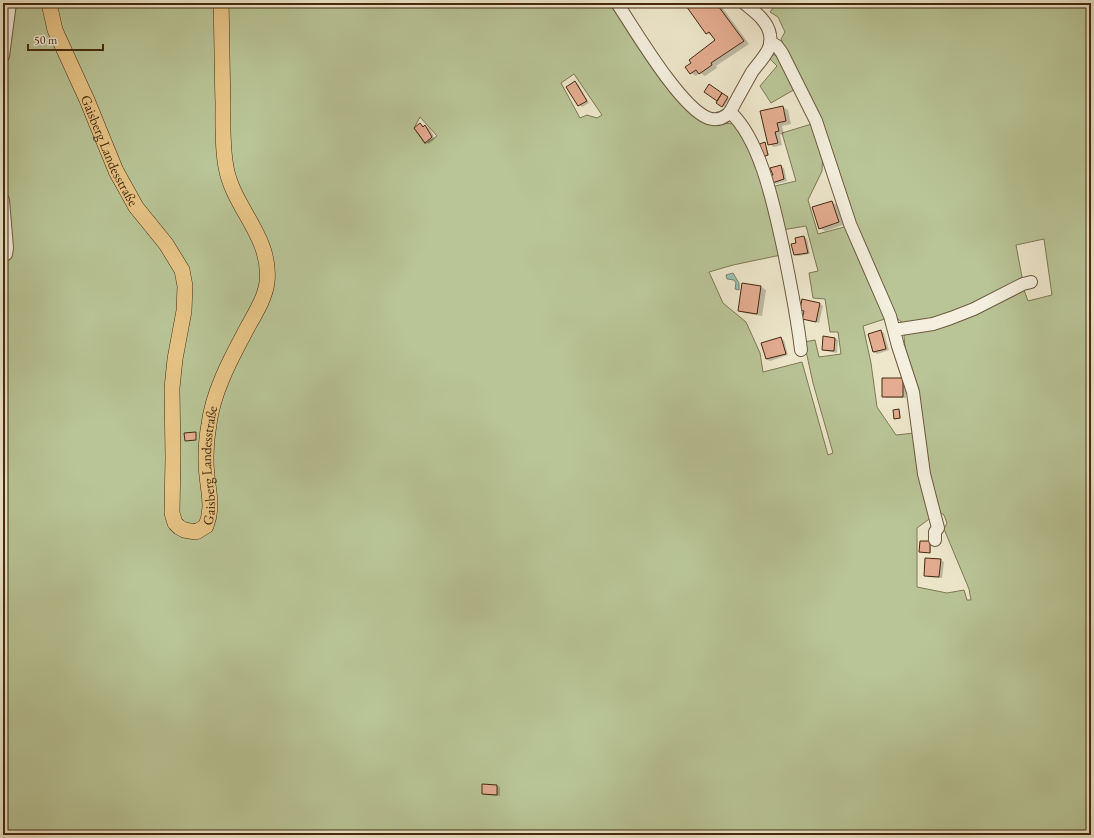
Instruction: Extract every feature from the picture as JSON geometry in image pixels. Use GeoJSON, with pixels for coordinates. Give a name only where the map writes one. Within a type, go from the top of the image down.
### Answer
{"type":"FeatureCollection","features":[{"type":"Feature","properties":{"kind":"main road","name":"Gaisberg Landesstraße"},"geometry":{"type":"LineString","coordinates":[[50,3],[55,30],[87,100],[116,171],[136,208],[166,244],[182,270],[185,286],[184,311],[175,358],[172,388],[172,513],[175,523],[179,527],[196,532],[206,526],[211,510],[206,458],[207,433],[212,410],[226,371],[262,297],[267,277],[267,262],[262,245],[236,196],[226,168],[223,144],[221,3]]}},
{"type":"Feature","properties":{"kind":"street"},"geometry":{"type":"LineString","coordinates":[[3,56],[10,3]]}},
{"type":"Feature","properties":{"kind":"street"},"geometry":{"type":"LineString","coordinates":[[617,3],[668,78],[692,106],[702,115],[714,120],[724,117],[730,112],[751,74],[768,50],[771,36],[767,26],[758,15],[744,3]]}},
{"type":"Feature","properties":{"kind":"street"},"geometry":{"type":"LineString","coordinates":[[770,42],[777,46],[782,53],[816,121],[850,224],[890,316],[913,392],[924,474],[938,528],[935,532],[935,540]]}},
{"type":"Feature","properties":{"kind":"street"},"geometry":{"type":"LineString","coordinates":[[730,112],[738,119],[745,129],[761,164],[768,186],[786,262],[801,350]]}},
{"type":"Feature","properties":{"kind":"street"},"geometry":{"type":"LineString","coordinates":[[3,200],[7,244],[7,250],[4,255]]}},
{"type":"Feature","properties":{"kind":"street"},"geometry":{"type":"LineString","coordinates":[[894,330],[933,324],[974,308],[1023,284],[1031,282]]}},
{"type":"Feature","properties":{"kind":"green space"},"geometry":{"type":"Polygon","coordinates":[[[3,3],[612,3],[651,62],[719,124],[735,123],[760,171],[781,255],[733,265],[709,272],[723,303],[746,322],[760,353],[763,372],[802,362],[828,455],[833,453],[813,383],[804,342],[815,340],[819,357],[841,354],[838,332],[830,332],[825,299],[813,298],[809,273],[818,271],[806,226],[782,230],[771,187],[796,181],[782,133],[815,123],[823,147],[822,171],[808,200],[818,234],[848,226],[888,318],[863,326],[871,363],[877,407],[896,435],[915,433],[932,517],[917,528],[917,587],[947,593],[964,590],[967,600],[971,600],[969,589],[944,529],[947,523],[944,515],[939,512],[933,497],[906,356],[904,336],[906,333],[1020,290],[1024,290],[1028,301],[1052,295],[1044,239],[1016,245],[1022,277],[1019,282],[984,300],[928,322],[903,323],[895,317],[853,224],[802,86],[781,39],[785,32],[778,17],[770,12],[776,4],[775,3],[1091,3],[1091,835],[3,835],[3,3]],[[574,74],[561,83],[580,118],[587,115],[597,118],[602,115],[574,74]],[[420,117],[414,128],[425,144],[437,136],[420,117]]]}},
{"type":"Feature","properties":{"kind":"green space"},"geometry":{"type":"Polygon","coordinates":[[[776,55],[797,88],[771,103],[760,86],[777,66],[769,58],[776,55]]]}},
{"type":"Feature","properties":{"kind":"water"},"geometry":{"type":"Polygon","coordinates":[[[733,273],[739,283],[739,290],[735,289],[736,283],[734,280],[727,279],[726,275],[733,273]]]}},
{"type":"Feature","properties":{"kind":"building"},"geometry":{"type":"Polygon","coordinates":[[[684,3],[716,3],[744,41],[711,63],[712,65],[699,74],[696,70],[690,74],[685,67],[691,63],[689,60],[715,40],[709,32],[706,34],[684,3]]]}},
{"type":"Feature","properties":{"kind":"building"},"geometry":{"type":"Polygon","coordinates":[[[575,81],[587,101],[578,106],[566,87],[575,81]]]}},
{"type":"Feature","properties":{"kind":"building"},"geometry":{"type":"Polygon","coordinates":[[[709,84],[722,93],[717,101],[704,92],[709,84]]]}},
{"type":"Feature","properties":{"kind":"building"},"geometry":{"type":"Polygon","coordinates":[[[722,93],[728,97],[722,107],[716,103],[722,93]]]}},
{"type":"Feature","properties":{"kind":"building"},"geometry":{"type":"Polygon","coordinates":[[[783,106],[786,121],[777,123],[779,131],[775,132],[778,143],[768,145],[760,111],[783,106]]]}},
{"type":"Feature","properties":{"kind":"building"},"geometry":{"type":"Polygon","coordinates":[[[420,123],[423,127],[425,125],[432,137],[425,143],[414,128],[420,123]]]}},
{"type":"Feature","properties":{"kind":"building"},"geometry":{"type":"Polygon","coordinates":[[[765,142],[768,155],[762,157],[757,145],[765,142]]]}},
{"type":"Feature","properties":{"kind":"building"},"geometry":{"type":"Polygon","coordinates":[[[781,165],[784,179],[772,183],[770,176],[773,175],[770,168],[781,165]]]}},
{"type":"Feature","properties":{"kind":"building"},"geometry":{"type":"Polygon","coordinates":[[[832,201],[839,222],[819,229],[812,207],[832,201]]]}},
{"type":"Feature","properties":{"kind":"building"},"geometry":{"type":"Polygon","coordinates":[[[804,236],[808,253],[794,255],[791,244],[796,243],[795,238],[804,236]]]}},
{"type":"Feature","properties":{"kind":"building"},"geometry":{"type":"Polygon","coordinates":[[[742,283],[761,286],[757,314],[738,311],[742,283]]]}},
{"type":"Feature","properties":{"kind":"building"},"geometry":{"type":"Polygon","coordinates":[[[802,299],[820,303],[816,322],[802,319],[804,311],[800,310],[802,299]]]}},
{"type":"Feature","properties":{"kind":"building"},"geometry":{"type":"Polygon","coordinates":[[[881,330],[886,349],[873,352],[868,334],[881,330]]]}},
{"type":"Feature","properties":{"kind":"building"},"geometry":{"type":"Polygon","coordinates":[[[823,336],[835,338],[834,351],[822,350],[823,336]]]}},
{"type":"Feature","properties":{"kind":"building"},"geometry":{"type":"Polygon","coordinates":[[[781,337],[786,354],[766,359],[761,343],[781,337]]]}},
{"type":"Feature","properties":{"kind":"building"},"geometry":{"type":"Polygon","coordinates":[[[882,378],[903,378],[903,397],[882,397],[882,378]]]}},
{"type":"Feature","properties":{"kind":"building"},"geometry":{"type":"Polygon","coordinates":[[[899,409],[900,418],[894,419],[893,410],[899,409]]]}},
{"type":"Feature","properties":{"kind":"building"},"geometry":{"type":"Polygon","coordinates":[[[196,432],[196,440],[185,441],[184,433],[196,432]]]}},
{"type":"Feature","properties":{"kind":"building"},"geometry":{"type":"Polygon","coordinates":[[[920,541],[930,541],[930,553],[919,552],[920,541]]]}},
{"type":"Feature","properties":{"kind":"building"},"geometry":{"type":"Polygon","coordinates":[[[925,558],[941,559],[939,577],[924,576],[925,558]]]}},
{"type":"Feature","properties":{"kind":"building"},"geometry":{"type":"Polygon","coordinates":[[[482,784],[497,785],[497,795],[482,794],[482,784]]]}}]}
